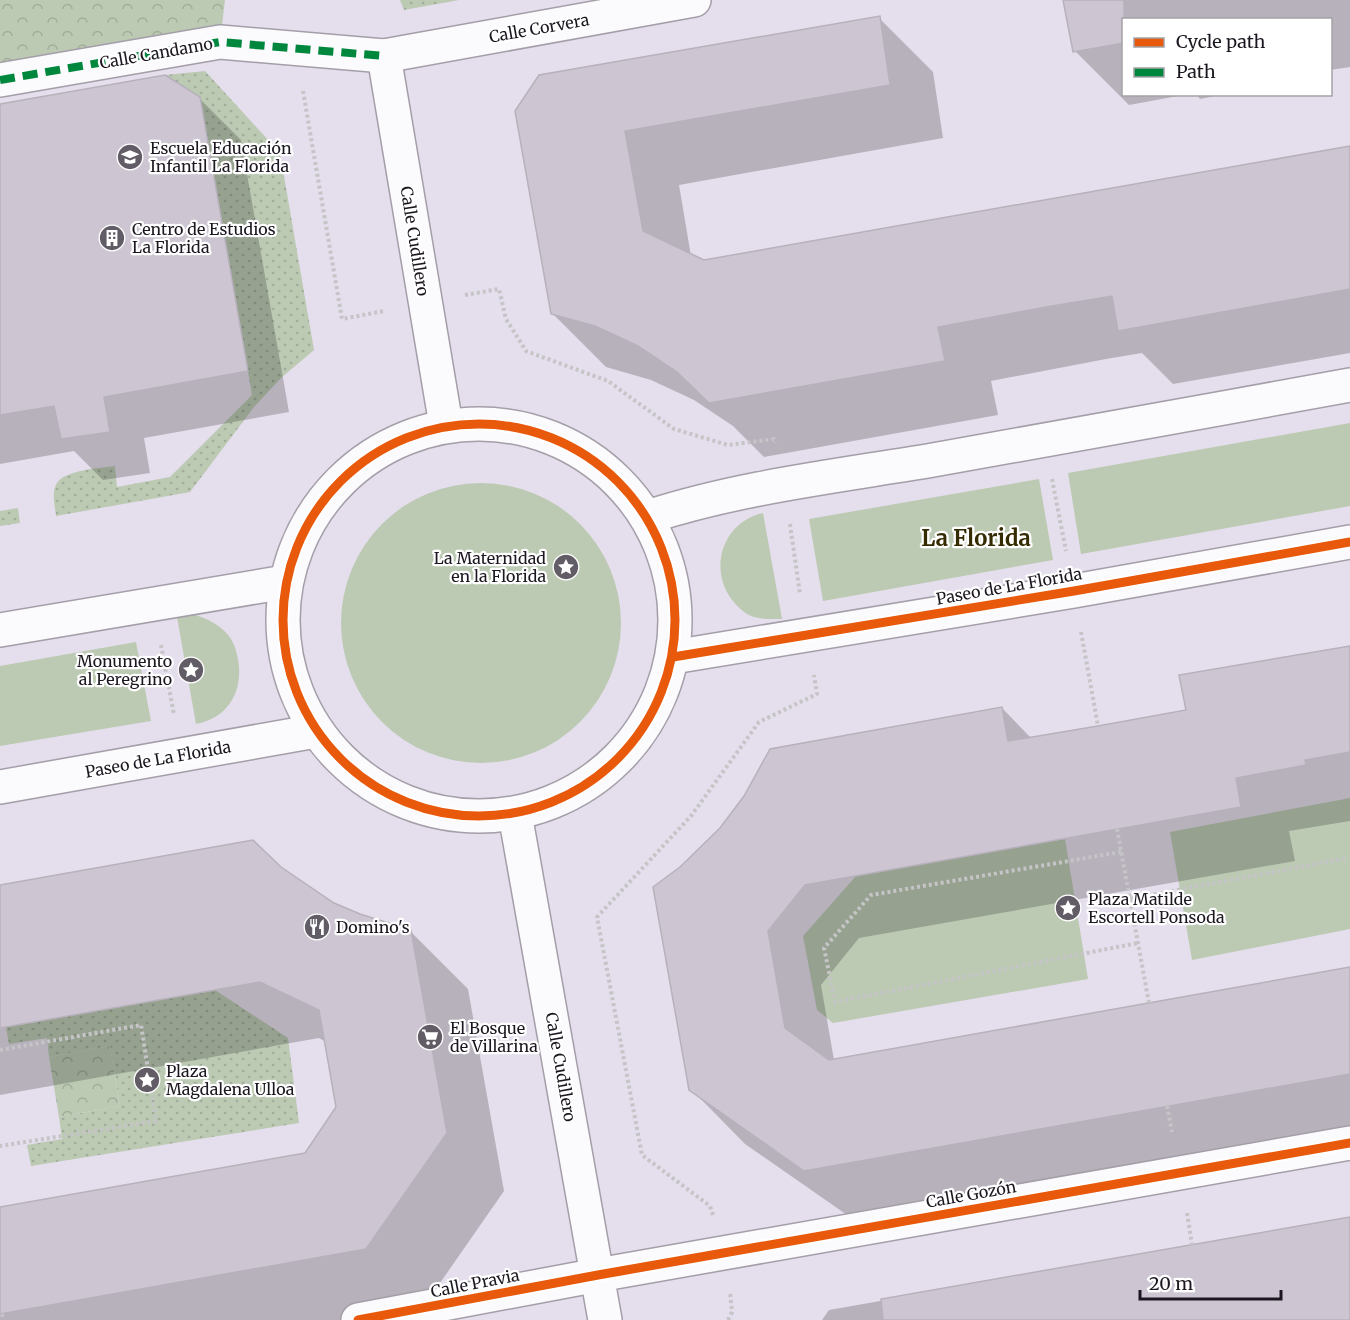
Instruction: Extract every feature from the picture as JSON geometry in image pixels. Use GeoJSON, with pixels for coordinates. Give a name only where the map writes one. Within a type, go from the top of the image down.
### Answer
{"type":"FeatureCollection","features":[{"type":"Feature","properties":{"kind":"street","name":"Calle Corvera"},"geometry":{"type":"LineString","coordinates":[[384,56],[694,0]]}},
{"type":"Feature","properties":{"kind":"street","name":"Calle Candamo"},"geometry":{"type":"LineString","coordinates":[[0,80],[220,42],[384,56]]}},
{"type":"Feature","properties":{"kind":"street","name":"Calle Cudillero"},"geometry":{"type":"LineString","coordinates":[[384,56],[446,425]]}},
{"type":"Feature","properties":{"kind":"street"},"geometry":{"type":"LineString","coordinates":[[648,518],[690,503],[784,485],[1044,441],[1350,385]]}},
{"type":"Feature","properties":{"kind":"street"},"geometry":{"type":"LineString","coordinates":[[446,425],[524,428],[595,460],[648,518],[674,585],[673,657],[653,713],[618,760],[571,794],[515,814],[440,813],[369,784],[316,731],[298,697],[285,660],[283,619],[285,582],[305,525],[341,478],[389,444],[446,425]]}},
{"type":"Feature","properties":{"kind":"street","name":"Paseo de La Florida"},"geometry":{"type":"LineString","coordinates":[[673,657],[1074,591],[1350,542]]}},
{"type":"Feature","properties":{"kind":"street"},"geometry":{"type":"LineString","coordinates":[[0,630],[285,582]]}},
{"type":"Feature","properties":{"kind":"street","name":"Paseo de La Florida"},"geometry":{"type":"LineString","coordinates":[[0,787],[316,731]]}},
{"type":"Feature","properties":{"kind":"street","name":"Calle Cudillero"},"geometry":{"type":"LineString","coordinates":[[515,814],[605,1320]]}},
{"type":"Feature","properties":{"kind":"street","name":"Calle Gozón"},"geometry":{"type":"LineString","coordinates":[[598,1275],[1350,1143]]}},
{"type":"Feature","properties":{"kind":"street","name":"Calle Pravia"},"geometry":{"type":"LineString","coordinates":[[358,1320],[598,1275]]}},
{"type":"Feature","properties":{"kind":"path"},"geometry":{"type":"LineString","coordinates":[[296,49],[342,319],[387,310]]}},
{"type":"Feature","properties":{"kind":"path"},"geometry":{"type":"LineString","coordinates":[[454,297],[499,289],[506,319],[526,351],[608,381],[674,429],[728,445],[774,439],[784,485],[818,694],[759,722],[692,816],[597,917],[642,1155],[710,1206],[725,1253],[732,1312],[728,1320]]}},
{"type":"Feature","properties":{"kind":"path"},"geometry":{"type":"LineString","coordinates":[[1044,441],[1098,726]]}},
{"type":"Feature","properties":{"kind":"path"},"geometry":{"type":"LineString","coordinates":[[153,603],[182,754]]}},
{"type":"Feature","properties":{"kind":"path"},"geometry":{"type":"LineString","coordinates":[[1117,829],[1149,1003]]}},
{"type":"Feature","properties":{"kind":"path"},"geometry":{"type":"LineString","coordinates":[[1121,852],[871,895],[824,948],[835,1002],[1138,943]]}},
{"type":"Feature","properties":{"kind":"path"},"geometry":{"type":"LineString","coordinates":[[1130,899],[1347,858]]}},
{"type":"Feature","properties":{"kind":"path"},"geometry":{"type":"LineString","coordinates":[[0,1050],[141,1025],[156,1120],[0,1146]]}},
{"type":"Feature","properties":{"kind":"path"},"geometry":{"type":"LineString","coordinates":[[2,1314],[3,1320]]}},
{"type":"Feature","properties":{"kind":"green space"},"geometry":{"type":"Polygon","coordinates":[[[0,0],[225,0],[220,42],[0,80],[0,0]]]}},
{"type":"Feature","properties":{"kind":"green space"},"geometry":{"type":"Polygon","coordinates":[[[400,0],[459,0],[404,10],[400,0]]]}},
{"type":"Feature","properties":{"kind":"green space"},"geometry":{"type":"Polygon","coordinates":[[[205,71],[280,153],[314,350],[281,378],[254,407],[190,492],[56,516],[54,491],[57,483],[67,475],[83,470],[115,466],[117,487],[170,477],[252,395],[200,97],[165,75],[205,71]]]}},
{"type":"Feature","properties":{"kind":"green space"},"geometry":{"type":"Polygon","coordinates":[[[1350,423],[1350,506],[1081,554],[1068,473],[1350,423]]]}},
{"type":"Feature","properties":{"kind":"green space"},"geometry":{"type":"Polygon","coordinates":[[[1039,479],[1053,560],[823,601],[809,519],[1039,479]]]}},
{"type":"Feature","properties":{"kind":"green space"},"geometry":{"type":"Polygon","coordinates":[[[495,483],[535,493],[547,499],[570,515],[589,534],[611,569],[619,596],[621,623],[619,650],[611,677],[598,701],[580,722],[559,740],[535,753],[495,763],[467,763],[427,753],[403,740],[382,722],[364,701],[351,677],[343,650],[341,609],[351,569],[364,545],[382,524],[403,506],[427,493],[454,485],[495,483]]]}},
{"type":"Feature","properties":{"kind":"green space"},"geometry":{"type":"Polygon","coordinates":[[[18,508],[20,523],[0,526],[0,511],[18,508]]]}},
{"type":"Feature","properties":{"kind":"green space"},"geometry":{"type":"Polygon","coordinates":[[[763,513],[782,619],[757,618],[738,607],[725,587],[721,574],[721,561],[729,536],[749,518],[763,513]]]}},
{"type":"Feature","properties":{"kind":"green space"},"geometry":{"type":"Polygon","coordinates":[[[192,614],[214,623],[228,634],[234,645],[239,666],[237,687],[230,704],[216,717],[196,724],[177,617],[192,614]]]}},
{"type":"Feature","properties":{"kind":"green space"},"geometry":{"type":"Polygon","coordinates":[[[136,642],[151,721],[0,746],[0,666],[136,642]]]}},
{"type":"Feature","properties":{"kind":"green space"},"geometry":{"type":"Polygon","coordinates":[[[1350,798],[1350,929],[1192,960],[1170,832],[1350,798]]]}},
{"type":"Feature","properties":{"kind":"green space"},"geometry":{"type":"Polygon","coordinates":[[[1065,839],[1088,979],[833,1023],[817,1010],[803,936],[856,876],[1065,839]]]}},
{"type":"Feature","properties":{"kind":"green space","name":"Plaza Magdalena Ulloa"},"geometry":{"type":"Polygon","coordinates":[[[215,990],[288,1038],[299,1123],[31,1166],[27,1145],[62,1139],[59,1117],[120,1106],[110,1046],[49,1057],[47,1038],[9,1044],[6,1027],[215,990]]]}},
{"type":"Feature","properties":{"kind":"green space"},"geometry":{"type":"Polygon","coordinates":[[[110,1046],[120,1106],[59,1117],[49,1057],[110,1046]]]}},
{"type":"Feature","properties":{"kind":"building"},"geometry":{"type":"Polygon","coordinates":[[[1063,0],[1124,0],[1122,43],[1073,52],[1063,0]]]}},
{"type":"Feature","properties":{"kind":"building"},"geometry":{"type":"Polygon","coordinates":[[[880,16],[890,85],[625,131],[643,231],[704,260],[1350,146],[1350,289],[1118,331],[1112,296],[1052,306],[938,327],[945,361],[709,403],[677,372],[638,346],[595,326],[551,314],[515,111],[539,75],[880,16]]]}},
{"type":"Feature","properties":{"kind":"building","name":"Centro de Estudios La Florida"},"geometry":{"type":"Polygon","coordinates":[[[165,75],[200,97],[248,371],[104,397],[110,432],[61,439],[54,406],[0,415],[0,104],[165,75]]]}},
{"type":"Feature","properties":{"kind":"building"},"geometry":{"type":"Polygon","coordinates":[[[1350,646],[1350,752],[1305,760],[1306,765],[1236,778],[1241,807],[805,885],[768,931],[785,1028],[829,1060],[1350,967],[1350,1074],[804,1171],[689,1090],[653,887],[680,867],[720,828],[744,796],[770,749],[1002,707],[1008,741],[1098,726],[1186,710],[1179,675],[1350,646]]]}},
{"type":"Feature","properties":{"kind":"building"},"geometry":{"type":"Polygon","coordinates":[[[253,840],[281,867],[334,903],[411,930],[447,1133],[366,1249],[0,1314],[0,1207],[305,1153],[336,1107],[319,1010],[260,982],[0,1028],[0,885],[253,840]]]}},
{"type":"Feature","properties":{"kind":"building"},"geometry":{"type":"Polygon","coordinates":[[[1350,1217],[1350,1320],[883,1320],[881,1299],[1350,1217]]]}},
{"type":"Feature","properties":{"kind":"marked path"},"geometry":{"type":"LineString","coordinates":[[0,80],[220,42],[384,56]]}},
{"type":"Feature","properties":{"kind":"cycle path"},"geometry":{"type":"LineString","coordinates":[[479,424],[517,428],[554,439],[588,457],[617,482],[642,511],[660,545],[671,582],[675,620],[671,658],[660,695],[642,729],[617,758],[588,783],[554,801],[517,812],[479,816],[441,812],[404,801],[370,783],[341,758],[316,729],[298,695],[287,658],[283,620],[287,582],[298,545],[316,511],[341,482],[370,457],[404,439],[441,428],[479,424]]}},
{"type":"Feature","properties":{"kind":"cycle path"},"geometry":{"type":"LineString","coordinates":[[673,657],[1074,591],[1350,542]]}},
{"type":"Feature","properties":{"kind":"cycle path"},"geometry":{"type":"LineString","coordinates":[[358,1320],[598,1275],[1350,1143]]}},
{"type":"Feature","properties":{"kind":"place","name":"Escuela Educación Infantil La Florida"},"geometry":{"type":"Point","coordinates":[130,157]}},
{"type":"Feature","properties":{"kind":"place","name":"Centro de Estudios La Florida"},"geometry":{"type":"Point","coordinates":[112,238]}},
{"type":"Feature","properties":{"kind":"place","name":"La Maternidad en la Florida"},"geometry":{"type":"Point","coordinates":[566,567]}},
{"type":"Feature","properties":{"kind":"place","name":"Monumento al Peregrino"},"geometry":{"type":"Point","coordinates":[191,670]}},
{"type":"Feature","properties":{"kind":"place","name":"Plaza Matilde Escortell Ponsoda"},"geometry":{"type":"Point","coordinates":[1068,908]}},
{"type":"Feature","properties":{"kind":"place","name":"Domino's"},"geometry":{"type":"Point","coordinates":[317,927]}},
{"type":"Feature","properties":{"kind":"place","name":"El Bosque de Villarina"},"geometry":{"type":"Point","coordinates":[430,1037]}},
{"type":"Feature","properties":{"kind":"place","name":"Plaza Magdalena Ulloa"},"geometry":{"type":"Point","coordinates":[147,1080]}},
{"type":"Feature","properties":{"kind":"district","name":"La Florida"},"geometry":{"type":"Point","coordinates":[976,538]}}]}
